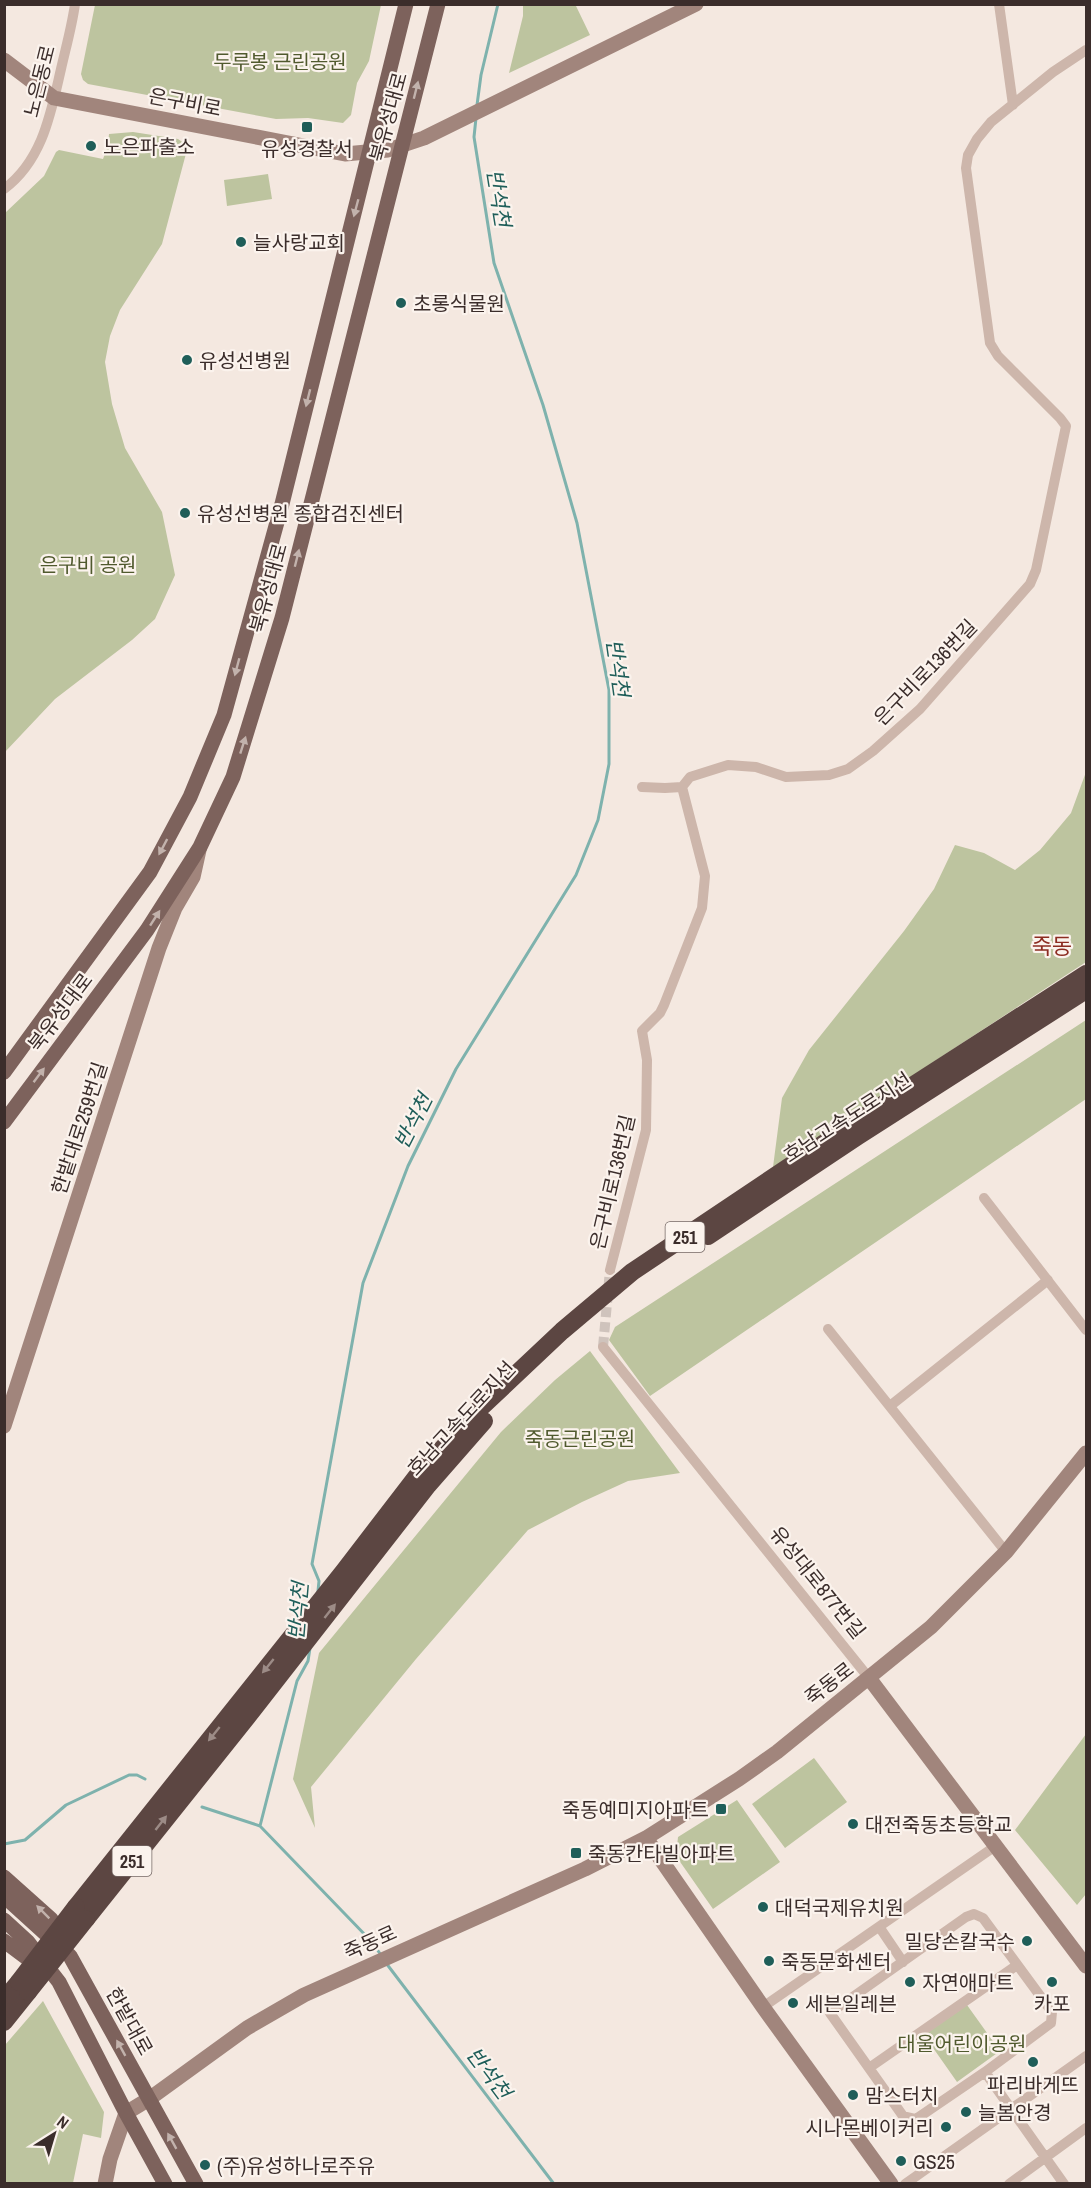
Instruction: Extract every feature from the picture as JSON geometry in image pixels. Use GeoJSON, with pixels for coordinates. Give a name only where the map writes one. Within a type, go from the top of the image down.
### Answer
{"type":"FeatureCollection","features":[{"type":"Feature","properties":{"kind":"highway","name":"호남고속도로지선"},"geometry":{"type":"LineString","coordinates":[[81,1913],[255,1707],[347,1579],[417,1476],[475,1413],[562,1331],[632,1272],[859,1120],[1086,974]]}},
{"type":"Feature","properties":{"kind":"highway","name":"호남고속도로지선"},"geometry":{"type":"LineString","coordinates":[[4,2022],[24,1987],[249,1690],[484,1422],[570,1340],[643,1280],[848,1143],[1086,990]]}},
{"type":"Feature","properties":{"kind":"highway","name":"호남고속도로지선"},"geometry":{"type":"LineString","coordinates":[[4,2000],[24,1987]]}},
{"type":"Feature","properties":{"kind":"main road","name":"북유성대로"},"geometry":{"type":"LineString","coordinates":[[4,1072],[150,872],[190,797],[224,715],[282,504],[406,4]]}},
{"type":"Feature","properties":{"kind":"main road","name":"북유성대로"},"geometry":{"type":"LineString","coordinates":[[4,1122],[147,930],[200,847],[233,777],[271,658],[438,4]]}},
{"type":"Feature","properties":{"kind":"main road"},"geometry":{"type":"LineString","coordinates":[[4,1877],[51,1919],[70,1956]]}},
{"type":"Feature","properties":{"kind":"main road","name":"한밭대로"},"geometry":{"type":"LineString","coordinates":[[4,1896],[70,1956],[196,2184]]}},
{"type":"Feature","properties":{"kind":"main road"},"geometry":{"type":"LineString","coordinates":[[4,1920],[28,1942],[59,1982],[165,2184]]}},
{"type":"Feature","properties":{"kind":"main road"},"geometry":{"type":"LineString","coordinates":[[4,1941],[59,1982]]}},
{"type":"Feature","properties":{"kind":"street","name":"노은동로"},"geometry":{"type":"LineString","coordinates":[[4,189],[25,168],[49,121],[75,4]]}},
{"type":"Feature","properties":{"kind":"street","name":"은구비로"},"geometry":{"type":"LineString","coordinates":[[4,60],[54,98],[345,154],[402,147],[442,130],[696,4]]}},
{"type":"Feature","properties":{"kind":"street"},"geometry":{"type":"LineString","coordinates":[[999,4],[1013,105]]}},
{"type":"Feature","properties":{"kind":"street"},"geometry":{"type":"LineString","coordinates":[[1013,105],[1053,72],[1086,50]]}},
{"type":"Feature","properties":{"kind":"street","name":"은구비로136번길"},"geometry":{"type":"LineString","coordinates":[[610,1270],[647,1123],[646,1060],[642,1031],[660,1013],[664,1005],[702,908],[705,876],[682,787],[690,777],[728,765],[756,767],[786,777],[829,775],[848,769],[873,751],[920,709],[1030,584],[1036,570],[1066,426],[998,356],[990,343],[966,168],[968,155],[977,139],[992,122],[1013,105]]}},
{"type":"Feature","properties":{"kind":"street"},"geometry":{"type":"LineString","coordinates":[[642,787],[682,787]]}},
{"type":"Feature","properties":{"kind":"street","name":"한밭대로259번길"},"geometry":{"type":"LineString","coordinates":[[4,1426],[169,920],[193,877],[200,847]]}},
{"type":"Feature","properties":{"kind":"street"},"geometry":{"type":"LineString","coordinates":[[984,1198],[1086,1329]]}},
{"type":"Feature","properties":{"kind":"street"},"geometry":{"type":"LineString","coordinates":[[890,1406],[1048,1280]]}},
{"type":"Feature","properties":{"kind":"street"},"geometry":{"type":"LineString","coordinates":[[828,1329],[1006,1552]]}},
{"type":"Feature","properties":{"kind":"street","name":"유성대로877번길"},"geometry":{"type":"LineString","coordinates":[[603,1347],[869,1678],[1086,1966]]}},
{"type":"Feature","properties":{"kind":"street","name":"죽동로"},"geometry":{"type":"LineString","coordinates":[[126,2113],[247,2028],[304,1995],[585,1869],[646,1838],[738,1779],[777,1752],[931,1627],[1006,1552],[1086,1453]]}},
{"type":"Feature","properties":{"kind":"street"},"geometry":{"type":"LineString","coordinates":[[646,1838],[763,2007],[891,2184]]}},
{"type":"Feature","properties":{"kind":"street"},"geometry":{"type":"LineString","coordinates":[[763,2007],[997,1845]]}},
{"type":"Feature","properties":{"kind":"street"},"geometry":{"type":"LineString","coordinates":[[974,1914],[983,1918],[1052,2012],[1052,2023],[916,2119],[903,2116],[830,2013],[903,1962],[966,1917],[974,1914]]}},
{"type":"Feature","properties":{"kind":"street"},"geometry":{"type":"LineString","coordinates":[[880,1928],[903,1962]]}},
{"type":"Feature","properties":{"kind":"street"},"geometry":{"type":"LineString","coordinates":[[869,2068],[1017,1965]]}},
{"type":"Feature","properties":{"kind":"street"},"geometry":{"type":"LineString","coordinates":[[905,2184],[1086,2056]]}},
{"type":"Feature","properties":{"kind":"street"},"geometry":{"type":"LineString","coordinates":[[985,2072],[1064,2184]]}},
{"type":"Feature","properties":{"kind":"street"},"geometry":{"type":"LineString","coordinates":[[105,2184],[110,2159],[126,2113]]}},
{"type":"Feature","properties":{"kind":"street"},"geometry":{"type":"LineString","coordinates":[[1009,2184],[1086,2128]]}},
{"type":"Feature","properties":{"kind":"green space","name":"두루봉 근린공원"},"geometry":{"type":"Polygon","coordinates":[[[95,4],[381,5],[369,61],[357,83],[351,115],[343,123],[308,118],[276,119],[88,84],[83,80],[81,74],[95,4]]]}},
{"type":"Feature","properties":{"kind":"green space"},"geometry":{"type":"Polygon","coordinates":[[[523,5],[578,5],[576,6],[590,35],[509,73],[523,16],[523,5]]]}},
{"type":"Feature","properties":{"kind":"green space","name":"은구비 공원"},"geometry":{"type":"Polygon","coordinates":[[[133,132],[178,139],[188,146],[162,244],[120,310],[110,336],[105,362],[112,404],[125,448],[162,512],[175,575],[155,619],[132,640],[55,699],[5,752],[5,213],[44,176],[59,150],[103,159],[108,146],[109,134],[133,132]]]}},
{"type":"Feature","properties":{"kind":"green space"},"geometry":{"type":"Polygon","coordinates":[[[268,174],[272,199],[227,206],[224,180],[268,174]]]}},
{"type":"Feature","properties":{"kind":"green space"},"geometry":{"type":"Polygon","coordinates":[[[1086,772],[1086,962],[773,1167],[782,1098],[809,1050],[904,931],[934,889],[955,845],[984,853],[1015,870],[1040,850],[1071,813],[1086,772]]]}},
{"type":"Feature","properties":{"kind":"green space","name":"죽동근린공원"},"geometry":{"type":"Polygon","coordinates":[[[1086,1020],[1086,1099],[650,1396],[609,1340],[615,1327],[1086,1020]]]}},
{"type":"Feature","properties":{"kind":"green space","name":"죽동근린공원"},"geometry":{"type":"Polygon","coordinates":[[[590,1351],[680,1473],[628,1481],[528,1530],[416,1659],[311,1787],[315,1828],[293,1779],[319,1653],[501,1432],[555,1380],[590,1351]]]}},
{"type":"Feature","properties":{"kind":"green space"},"geometry":{"type":"Polygon","coordinates":[[[1086,1734],[1086,1894],[1077,1905],[1015,1830],[1086,1734]]]}},
{"type":"Feature","properties":{"kind":"green space"},"geometry":{"type":"Polygon","coordinates":[[[814,1758],[847,1802],[785,1848],[752,1804],[814,1758]]]}},
{"type":"Feature","properties":{"kind":"green space"},"geometry":{"type":"Polygon","coordinates":[[[737,1800],[780,1862],[713,1909],[676,1856],[678,1837],[737,1800]]]}},
{"type":"Feature","properties":{"kind":"green space"},"geometry":{"type":"Polygon","coordinates":[[[43,2001],[104,2112],[101,2138],[83,2134],[73,2183],[5,2183],[5,2045],[43,2001]]]}},
{"type":"Feature","properties":{"kind":"green space","name":"대울어린이공원"},"geometry":{"type":"Polygon","coordinates":[[[967,2005],[1000,2051],[957,2082],[924,2035],[967,2005]]]}},
{"type":"Feature","properties":{"kind":"waterway","name":"반석천"},"geometry":{"type":"LineString","coordinates":[[477,105],[481,75],[498,4]]}},
{"type":"Feature","properties":{"kind":"waterway","name":"반석천"},"geometry":{"type":"LineString","coordinates":[[318,1591],[319,1581],[312,1564],[363,1283],[408,1166],[456,1069],[576,875],[598,820],[609,764],[609,690],[577,523],[543,405],[494,263],[474,137],[476,118]]}},
{"type":"Feature","properties":{"kind":"waterway","name":"반석천"},"geometry":{"type":"LineString","coordinates":[[310,1648],[308,1661],[297,1681],[260,1826],[371,1941],[381,1955]]}},
{"type":"Feature","properties":{"kind":"waterway"},"geometry":{"type":"LineString","coordinates":[[4,1844],[25,1840],[66,1805],[129,1775],[137,1775],[145,1779]]}},
{"type":"Feature","properties":{"kind":"waterway"},"geometry":{"type":"LineString","coordinates":[[202,1807],[260,1826]]}},
{"type":"Feature","properties":{"kind":"waterway","name":"반석천"},"geometry":{"type":"LineString","coordinates":[[386,1963],[554,2184]]}},
{"type":"Feature","properties":{"kind":"tunnel"},"geometry":{"type":"LineString","coordinates":[[603,1347],[610,1270]]}},
{"type":"Feature","properties":{"kind":"place","name":"유성경찰서"},"geometry":{"type":"Point","coordinates":[307,127]}},
{"type":"Feature","properties":{"kind":"place","name":"노은파출소"},"geometry":{"type":"Point","coordinates":[91,146]}},
{"type":"Feature","properties":{"kind":"place","name":"늘사랑교회"},"geometry":{"type":"Point","coordinates":[241,242]}},
{"type":"Feature","properties":{"kind":"place","name":"초롱식물원"},"geometry":{"type":"Point","coordinates":[401,303]}},
{"type":"Feature","properties":{"kind":"place","name":"유성선병원"},"geometry":{"type":"Point","coordinates":[187,360]}},
{"type":"Feature","properties":{"kind":"place","name":"유성선병원 종합검진센터"},"geometry":{"type":"Point","coordinates":[185,513]}},
{"type":"Feature","properties":{"kind":"place","name":"죽동예미지아파트"},"geometry":{"type":"Point","coordinates":[721,1809]}},
{"type":"Feature","properties":{"kind":"place","name":"대전죽동초등학교"},"geometry":{"type":"Point","coordinates":[853,1824]}},
{"type":"Feature","properties":{"kind":"place","name":"죽동칸타빌아파트"},"geometry":{"type":"Point","coordinates":[576,1853]}},
{"type":"Feature","properties":{"kind":"place","name":"대덕국제유치원"},"geometry":{"type":"Point","coordinates":[763,1907]}},
{"type":"Feature","properties":{"kind":"place","name":"밀당손칼국수"},"geometry":{"type":"Point","coordinates":[1027,1941]}},
{"type":"Feature","properties":{"kind":"place","name":"죽동문화센터"},"geometry":{"type":"Point","coordinates":[769,1961]}},
{"type":"Feature","properties":{"kind":"place","name":"자연애마트"},"geometry":{"type":"Point","coordinates":[910,1982]}},
{"type":"Feature","properties":{"kind":"place","name":"카포"},"geometry":{"type":"Point","coordinates":[1052,1982]}},
{"type":"Feature","properties":{"kind":"place","name":"세븐일레븐"},"geometry":{"type":"Point","coordinates":[793,2003]}},
{"type":"Feature","properties":{"kind":"place","name":"파리바게뜨"},"geometry":{"type":"Point","coordinates":[1033,2062]}},
{"type":"Feature","properties":{"kind":"place","name":"맘스터치"},"geometry":{"type":"Point","coordinates":[853,2095]}},
{"type":"Feature","properties":{"kind":"place","name":"늘봄안경"},"geometry":{"type":"Point","coordinates":[966,2112]}},
{"type":"Feature","properties":{"kind":"place","name":"시나몬베이커리"},"geometry":{"type":"Point","coordinates":[946,2127]}},
{"type":"Feature","properties":{"kind":"place","name":"GS25"},"geometry":{"type":"Point","coordinates":[901,2161]}},
{"type":"Feature","properties":{"kind":"place","name":"(주)유성하나로주유"},"geometry":{"type":"Point","coordinates":[205,2165]}},
{"type":"Feature","properties":{"kind":"district","name":"죽동"},"geometry":{"type":"Point","coordinates":[1052,946]}}]}
